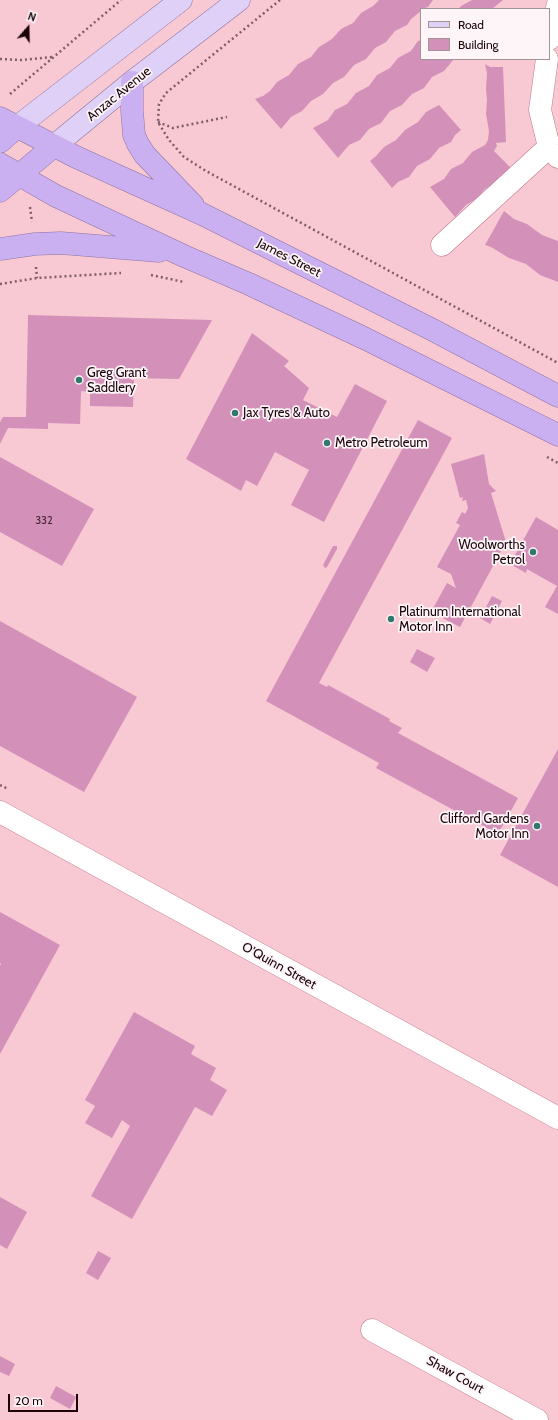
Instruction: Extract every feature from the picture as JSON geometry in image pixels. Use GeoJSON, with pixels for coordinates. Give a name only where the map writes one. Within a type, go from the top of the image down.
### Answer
{"type":"FeatureCollection","features":[{"type":"Feature","properties":{"kind":"highway"},"geometry":{"type":"LineString","coordinates":[[132,82],[134,135],[138,144],[145,155],[202,214]]}},
{"type":"Feature","properties":{"kind":"highway"},"geometry":{"type":"LineString","coordinates":[[0,142],[8,122]]}},
{"type":"Feature","properties":{"kind":"highway","name":"James Street"},"geometry":{"type":"LineString","coordinates":[[8,122],[76,157],[202,214],[431,329],[558,396]]}},
{"type":"Feature","properties":{"kind":"highway","name":"Anzac Avenue"},"geometry":{"type":"LineString","coordinates":[[0,191],[54,146]]}},
{"type":"Feature","properties":{"kind":"highway"},"geometry":{"type":"LineString","coordinates":[[0,164],[56,196],[176,252],[250,284],[364,338],[558,435]]}},
{"type":"Feature","properties":{"kind":"highway"},"geometry":{"type":"LineString","coordinates":[[0,249],[35,244],[61,243],[176,252]]}},
{"type":"Feature","properties":{"kind":"main road"},"geometry":{"type":"LineString","coordinates":[[8,122],[181,0]]}},
{"type":"Feature","properties":{"kind":"main road","name":"Anzac Avenue"},"geometry":{"type":"LineString","coordinates":[[54,146],[132,82],[239,0]]}},
{"type":"Feature","properties":{"kind":"street"},"geometry":{"type":"LineString","coordinates":[[550,35],[558,4]]}},
{"type":"Feature","properties":{"kind":"street"},"geometry":{"type":"LineString","coordinates":[[442,245],[554,152],[540,110],[547,60]]}},
{"type":"Feature","properties":{"kind":"street","name":"O'Quinn Street"},"geometry":{"type":"LineString","coordinates":[[0,812],[558,1118]]}},
{"type":"Feature","properties":{"kind":"street","name":"Shaw Court"},"geometry":{"type":"LineString","coordinates":[[372,1330],[537,1420]]}},
{"type":"Feature","properties":{"kind":"path"},"geometry":{"type":"LineString","coordinates":[[10,94],[121,0]]}},
{"type":"Feature","properties":{"kind":"path"},"geometry":{"type":"LineString","coordinates":[[280,0],[166,93],[159,104],[158,122],[169,140],[184,158],[206,171],[558,363]]}},
{"type":"Feature","properties":{"kind":"path"},"geometry":{"type":"LineString","coordinates":[[0,59],[21,60],[55,57]]}},
{"type":"Feature","properties":{"kind":"path"},"geometry":{"type":"LineString","coordinates":[[158,122],[174,128],[227,117]]}},
{"type":"Feature","properties":{"kind":"path"},"geometry":{"type":"LineString","coordinates":[[0,284],[37,278],[128,272]]}},
{"type":"Feature","properties":{"kind":"path"},"geometry":{"type":"LineString","coordinates":[[149,274],[185,283]]}},
{"type":"Feature","properties":{"kind":"path"},"geometry":{"type":"LineString","coordinates":[[546,457],[558,463]]}},
{"type":"Feature","properties":{"kind":"building"},"geometry":{"type":"Polygon","coordinates":[[[379,0],[433,0],[428,7],[420,8],[420,12],[411,19],[407,25],[395,31],[386,42],[375,48],[366,59],[354,65],[344,77],[333,83],[323,94],[311,101],[302,111],[291,117],[281,129],[255,99],[270,91],[277,82],[289,75],[298,64],[311,57],[319,47],[332,39],[341,29],[353,23],[361,13],[373,6],[379,0]]]}},
{"type":"Feature","properties":{"kind":"building"},"geometry":{"type":"Polygon","coordinates":[[[472,0],[503,0],[493,8],[460,8],[472,0]]]}},
{"type":"Feature","properties":{"kind":"building"},"geometry":{"type":"Polygon","coordinates":[[[420,40],[420,60],[453,60],[444,71],[432,77],[424,88],[412,94],[402,105],[390,111],[381,123],[369,129],[360,140],[349,145],[338,158],[313,128],[328,120],[335,110],[347,104],[356,93],[369,86],[377,75],[390,68],[398,58],[411,51],[420,40]]]}},
{"type":"Feature","properties":{"kind":"building"},"geometry":{"type":"Polygon","coordinates":[[[485,64],[490,67],[503,67],[506,142],[496,143],[497,146],[494,151],[512,169],[507,170],[497,182],[485,189],[476,199],[466,205],[455,217],[430,187],[444,179],[451,169],[463,163],[472,152],[485,145],[488,140],[489,131],[486,114],[487,73],[485,64]]]}},
{"type":"Feature","properties":{"kind":"building"},"geometry":{"type":"Polygon","coordinates":[[[439,105],[461,130],[455,135],[451,142],[439,148],[430,159],[417,166],[409,177],[398,182],[392,188],[370,161],[384,147],[396,140],[405,130],[418,122],[426,112],[439,105]]]}},
{"type":"Feature","properties":{"kind":"building"},"geometry":{"type":"Polygon","coordinates":[[[504,211],[514,219],[527,224],[542,235],[558,241],[558,282],[540,275],[526,264],[509,258],[485,245],[504,211]]]}},
{"type":"Feature","properties":{"kind":"building","name":"Greg Grant Saddlery"},"geometry":{"type":"Polygon","coordinates":[[[28,315],[212,320],[179,379],[131,378],[131,380],[134,380],[133,407],[90,406],[90,392],[81,391],[80,424],[48,423],[48,429],[8,428],[0,444],[0,422],[3,417],[26,417],[28,315]]]}},
{"type":"Feature","properties":{"kind":"building"},"geometry":{"type":"Polygon","coordinates":[[[252,333],[289,361],[284,366],[309,388],[303,400],[337,417],[355,384],[387,401],[324,522],[291,505],[309,470],[275,452],[257,486],[246,480],[241,491],[186,459],[252,333]]]}},
{"type":"Feature","properties":{"kind":"building"},"geometry":{"type":"Polygon","coordinates":[[[418,420],[452,438],[319,683],[327,687],[328,685],[390,719],[389,721],[402,728],[398,733],[518,798],[498,834],[376,768],[379,763],[266,701],[418,420]]]}},
{"type":"Feature","properties":{"kind":"building"},"geometry":{"type":"Polygon","coordinates":[[[484,454],[489,484],[496,491],[491,493],[506,542],[460,627],[431,612],[447,583],[456,588],[451,574],[437,567],[460,525],[456,523],[462,512],[465,514],[468,508],[466,500],[462,501],[463,497],[460,498],[451,464],[484,454]]]}},
{"type":"Feature","properties":{"kind":"building"},"geometry":{"type":"Polygon","coordinates":[[[0,457],[94,509],[62,566],[0,532],[0,457]]]}},
{"type":"Feature","properties":{"kind":"building"},"geometry":{"type":"Polygon","coordinates":[[[536,517],[558,530],[558,614],[545,607],[557,586],[527,569],[526,573],[510,564],[536,517]]]}},
{"type":"Feature","properties":{"kind":"building"},"geometry":{"type":"Polygon","coordinates":[[[333,546],[337,546],[337,549],[325,568],[323,565],[333,546]]]}},
{"type":"Feature","properties":{"kind":"building"},"geometry":{"type":"Polygon","coordinates":[[[492,596],[502,601],[490,624],[480,618],[492,596]]]}},
{"type":"Feature","properties":{"kind":"building"},"geometry":{"type":"Polygon","coordinates":[[[0,621],[137,697],[84,792],[0,746],[0,621]]]}},
{"type":"Feature","properties":{"kind":"building"},"geometry":{"type":"Polygon","coordinates":[[[417,649],[435,658],[427,672],[410,662],[417,649]]]}},
{"type":"Feature","properties":{"kind":"building","name":"Clifford Gardens Motor Inn"},"geometry":{"type":"Polygon","coordinates":[[[558,749],[558,887],[500,855],[558,749]]]}},
{"type":"Feature","properties":{"kind":"building"},"geometry":{"type":"Polygon","coordinates":[[[0,912],[60,945],[0,1054],[1,964],[0,912]]]}},
{"type":"Feature","properties":{"kind":"building"},"geometry":{"type":"Polygon","coordinates":[[[134,1012],[195,1046],[191,1054],[216,1068],[210,1080],[227,1090],[212,1116],[195,1107],[132,1219],[91,1196],[130,1126],[122,1120],[112,1138],[85,1123],[95,1106],[85,1100],[134,1012]]]}},
{"type":"Feature","properties":{"kind":"building"},"geometry":{"type":"Polygon","coordinates":[[[0,1197],[27,1212],[7,1249],[0,1245],[0,1197]]]}},
{"type":"Feature","properties":{"kind":"building"},"geometry":{"type":"Polygon","coordinates":[[[98,1251],[111,1258],[98,1280],[86,1273],[98,1251]]]}},
{"type":"Feature","properties":{"kind":"building"},"geometry":{"type":"Polygon","coordinates":[[[0,1356],[15,1364],[9,1376],[0,1372],[0,1356]]]}},
{"type":"Feature","properties":{"kind":"building"},"geometry":{"type":"Polygon","coordinates":[[[56,1386],[76,1397],[70,1409],[50,1398],[56,1386]]]}},
{"type":"Feature","properties":{"kind":"place","name":"Greg Grant Saddlery"},"geometry":{"type":"Point","coordinates":[79,380]}},
{"type":"Feature","properties":{"kind":"place","name":"Jax Tyres & Auto"},"geometry":{"type":"Point","coordinates":[235,413]}},
{"type":"Feature","properties":{"kind":"place","name":"Metro Petroleum"},"geometry":{"type":"Point","coordinates":[327,443]}},
{"type":"Feature","properties":{"kind":"place","name":"Woolworths Petrol"},"geometry":{"type":"Point","coordinates":[533,552]}},
{"type":"Feature","properties":{"kind":"place","name":"Platinum International Motor Inn"},"geometry":{"type":"Point","coordinates":[391,619]}},
{"type":"Feature","properties":{"kind":"place","name":"Clifford Gardens Motor Inn"},"geometry":{"type":"Point","coordinates":[537,826]}}]}
